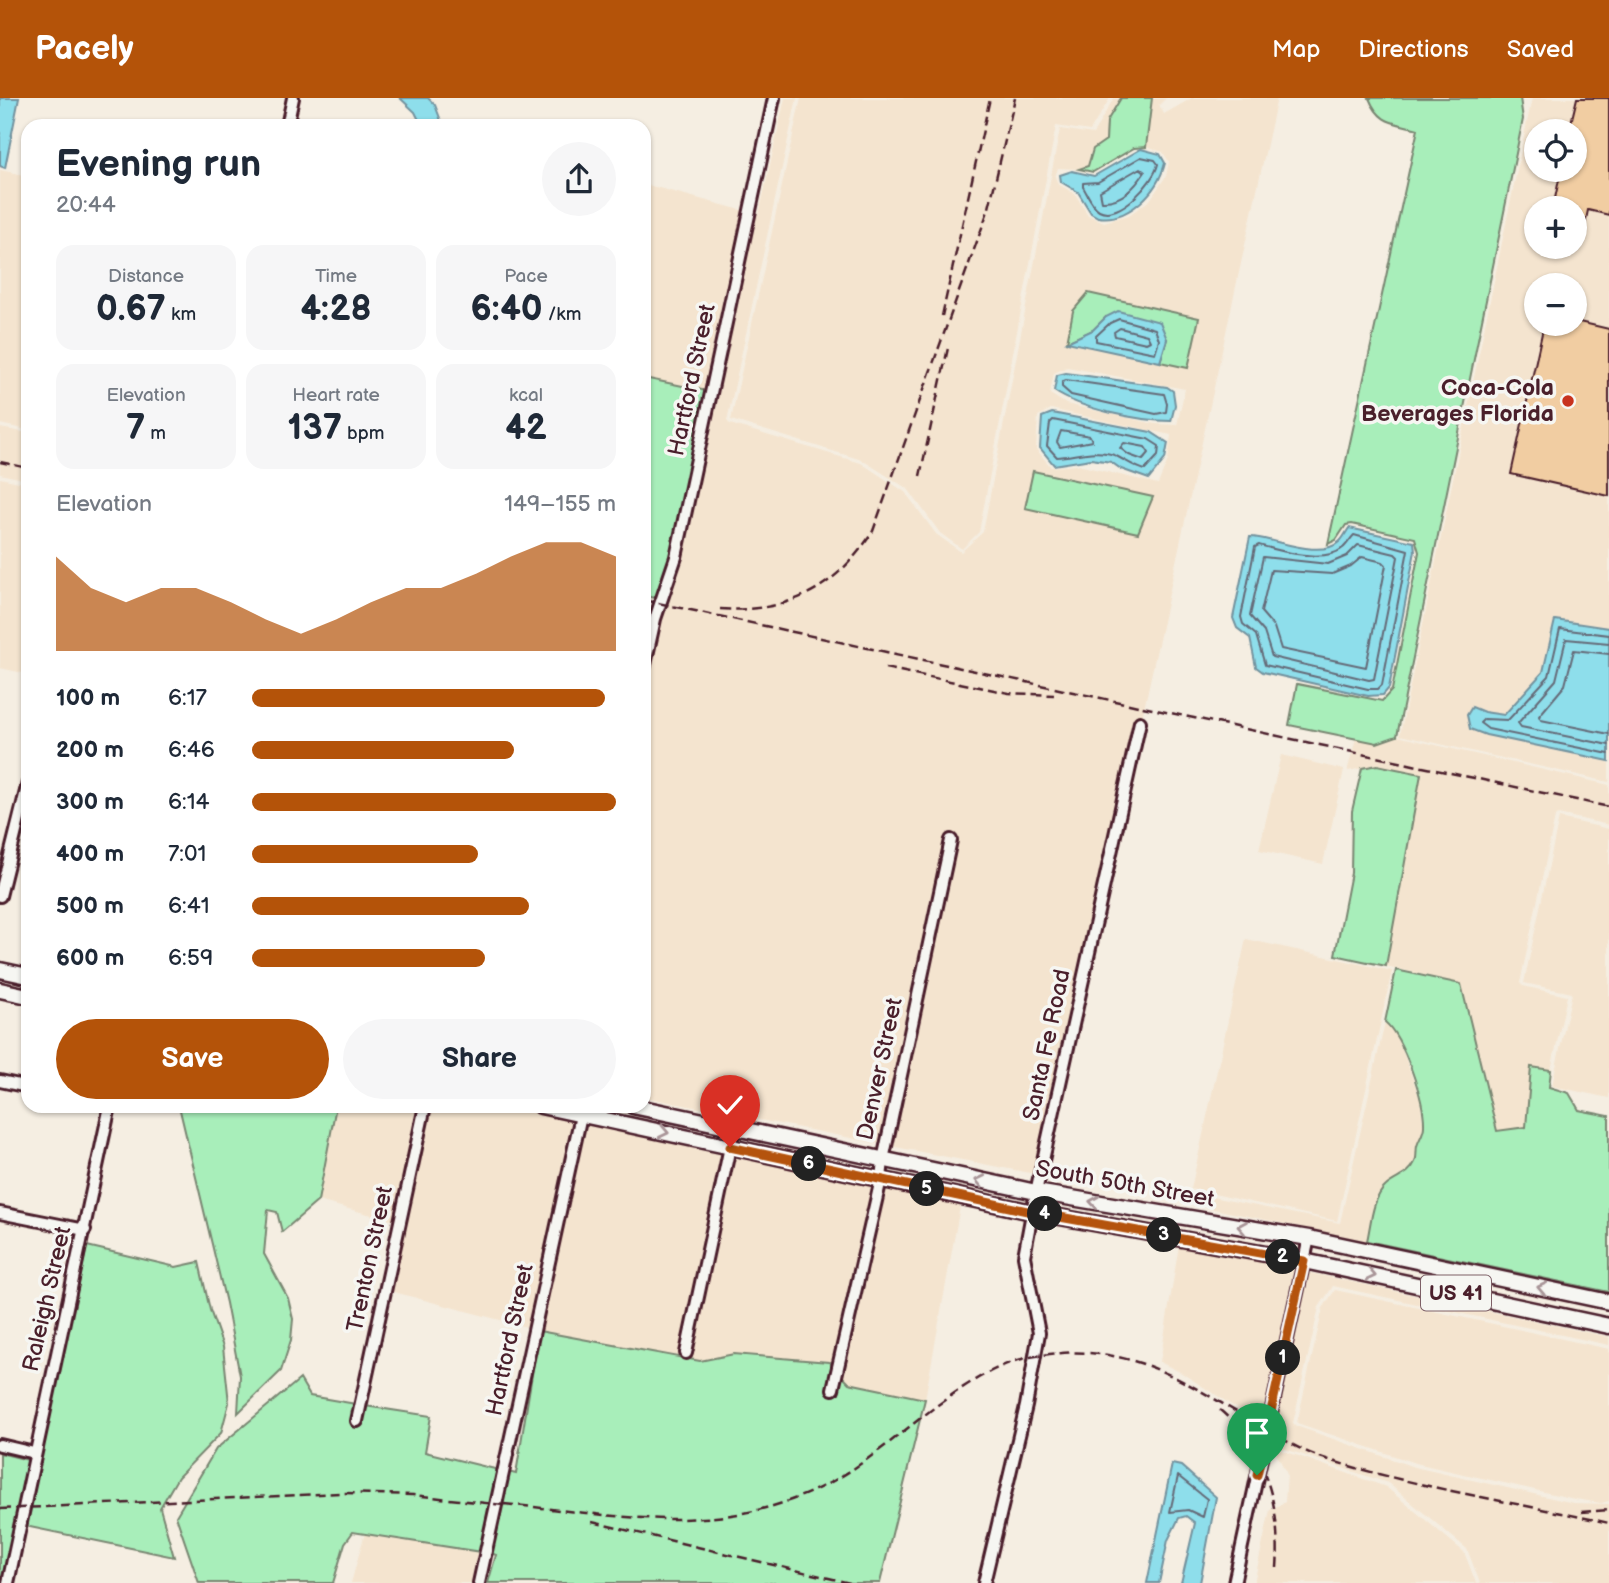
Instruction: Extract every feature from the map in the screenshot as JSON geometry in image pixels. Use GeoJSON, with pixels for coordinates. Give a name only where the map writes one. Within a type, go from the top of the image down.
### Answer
{"type":"FeatureCollection","features":[{"type":"Feature","properties":{"kind":"main road"},"geometry":{"type":"LineString","coordinates":[[0,970],[21,974]]}},
{"type":"Feature","properties":{"kind":"main road"},"geometry":{"type":"LineString","coordinates":[[0,989],[21,994]]}},
{"type":"Feature","properties":{"kind":"main road","name":"South 50th Street"},"geometry":{"type":"LineString","coordinates":[[651,1110],[1036,1192],[1309,1238],[1609,1302]]}},
{"type":"Feature","properties":{"kind":"main road","name":"South 50th Street"},"geometry":{"type":"LineString","coordinates":[[594,1113],[730,1147],[1032,1212],[1304,1261],[1609,1326]]}},
{"type":"Feature","properties":{"kind":"street"},"geometry":{"type":"LineString","coordinates":[[288,119],[293,98]]}},
{"type":"Feature","properties":{"kind":"street","name":"Hartford Street"},"geometry":{"type":"LineString","coordinates":[[651,637],[676,557],[774,98]]}},
{"type":"Feature","properties":{"kind":"street","name":"Santa Fe Road"},"geometry":{"type":"LineString","coordinates":[[984,1583],[1026,1406],[1040,1333],[1024,1256],[1140,722]]}},
{"type":"Feature","properties":{"kind":"street"},"geometry":{"type":"LineString","coordinates":[[0,896],[21,811]]}},
{"type":"Feature","properties":{"kind":"street","name":"Denver Street"},"geometry":{"type":"LineString","coordinates":[[833,1389],[881,1180],[951,840]]}},
{"type":"Feature","properties":{"kind":"street"},"geometry":{"type":"LineString","coordinates":[[0,1081],[21,1086]]}},
{"type":"Feature","properties":{"kind":"street","name":"Raleigh Street"},"geometry":{"type":"LineString","coordinates":[[8,1583],[109,1113]]}},
{"type":"Feature","properties":{"kind":"street","name":"Trenton Street"},"geometry":{"type":"LineString","coordinates":[[357,1421],[423,1113]]}},
{"type":"Feature","properties":{"kind":"street","name":"Hartford Street"},"geometry":{"type":"LineString","coordinates":[[479,1583],[581,1113]]}},
{"type":"Feature","properties":{"kind":"street"},"geometry":{"type":"LineString","coordinates":[[685,1353],[734,1128]]}},
{"type":"Feature","properties":{"kind":"street"},"geometry":{"type":"LineString","coordinates":[[0,1213],[85,1230]]}},
{"type":"Feature","properties":{"kind":"street"},"geometry":{"type":"LineString","coordinates":[[1234,1583],[1309,1238]]}},
{"type":"Feature","properties":{"kind":"street"},"geometry":{"type":"LineString","coordinates":[[0,1445],[34,1453]]}},
{"type":"Feature","properties":{"kind":"shaded area"},"geometry":{"type":"Polygon","coordinates":[[[785,98],[797,98],[727,421],[861,463],[905,492],[936,534],[961,552],[983,532],[1060,129],[1093,134],[1114,98],[1121,98],[1107,121],[1106,140],[1090,154],[1088,166],[1079,169],[1058,168],[1055,177],[1058,184],[1075,194],[1088,215],[1104,222],[1129,215],[1150,200],[1166,176],[1169,162],[1163,152],[1146,147],[1152,98],[1166,98],[1159,105],[1164,114],[1192,98],[1277,98],[1142,718],[1136,717],[1035,1174],[890,1146],[956,838],[948,835],[881,1144],[651,1098],[651,658],[659,620],[670,596],[754,213],[759,214],[785,98]],[[1067,367],[1054,373],[1050,394],[1066,404],[1155,424],[1177,425],[1185,389],[1067,367]],[[1051,409],[1038,416],[1036,449],[1051,467],[1078,465],[1158,484],[1168,460],[1171,435],[1051,409]]]}},
{"type":"Feature","properties":{"kind":"shaded area"},"geometry":{"type":"Polygon","coordinates":[[[801,98],[1110,98],[1090,131],[1056,126],[979,532],[962,549],[940,533],[908,489],[862,460],[731,420],[801,98]]]}},
{"type":"Feature","properties":{"kind":"shaded area"},"geometry":{"type":"Polygon","coordinates":[[[1532,98],[1609,98],[1609,782],[1400,735],[1524,137],[1524,182],[1587,182],[1587,119],[1528,119],[1532,98]]]}},
{"type":"Feature","properties":{"kind":"shaded area"},"geometry":{"type":"Polygon","coordinates":[[[0,170],[21,174],[21,428],[0,424],[0,170]]]}},
{"type":"Feature","properties":{"kind":"shaded area"},"geometry":{"type":"Polygon","coordinates":[[[651,186],[745,211],[705,400],[651,388],[651,186]]]}},
{"type":"Feature","properties":{"kind":"shaded area"},"geometry":{"type":"Polygon","coordinates":[[[0,428],[21,432],[21,478],[0,474],[0,428]]]}},
{"type":"Feature","properties":{"kind":"shaded area"},"geometry":{"type":"Polygon","coordinates":[[[0,478],[21,482],[21,672],[0,668],[0,478]]]}},
{"type":"Feature","properties":{"kind":"shaded area"},"geometry":{"type":"Polygon","coordinates":[[[1397,736],[1609,785],[1609,825],[1558,814],[1555,817],[1520,983],[1567,996],[1551,1070],[1531,1067],[1526,1127],[1497,1132],[1461,984],[1386,966],[1421,774],[1377,765],[1348,771],[1348,768],[1356,738],[1377,742],[1397,736]]]}},
{"type":"Feature","properties":{"kind":"shaded area"},"geometry":{"type":"Polygon","coordinates":[[[1281,755],[1344,770],[1323,864],[1259,850],[1281,755]]]}},
{"type":"Feature","properties":{"kind":"shaded area"},"geometry":{"type":"Polygon","coordinates":[[[1559,818],[1609,829],[1609,1098],[1552,1086],[1572,993],[1524,983],[1559,818]]]}},
{"type":"Feature","properties":{"kind":"shaded area"},"geometry":{"type":"Polygon","coordinates":[[[1246,939],[1392,971],[1337,1221],[1191,1189],[1246,939]]]}},
{"type":"Feature","properties":{"kind":"shaded area"},"geometry":{"type":"Polygon","coordinates":[[[1385,1022],[1395,1030],[1410,1071],[1420,1099],[1424,1129],[1417,1145],[1415,1162],[1406,1174],[1385,1186],[1377,1199],[1367,1241],[1190,1204],[1192,1193],[1340,1223],[1385,1022]]]}},
{"type":"Feature","properties":{"kind":"shaded area"},"geometry":{"type":"Polygon","coordinates":[[[335,1113],[418,1113],[395,1221],[318,1201],[335,1113]]]}},
{"type":"Feature","properties":{"kind":"shaded area"},"geometry":{"type":"Polygon","coordinates":[[[428,1113],[534,1113],[575,1122],[530,1328],[390,1291],[428,1113]]]}},
{"type":"Feature","properties":{"kind":"shaded area"},"geometry":{"type":"Polygon","coordinates":[[[584,1124],[724,1155],[680,1355],[689,1358],[733,1157],[876,1184],[833,1366],[829,1362],[734,1354],[700,1361],[539,1331],[584,1124]]]}},
{"type":"Feature","properties":{"kind":"shaded area"},"geometry":{"type":"Polygon","coordinates":[[[885,1186],[961,1201],[925,1399],[849,1383],[841,1375],[885,1186]]]}},
{"type":"Feature","properties":{"kind":"shaded area"},"geometry":{"type":"Polygon","coordinates":[[[1179,1245],[1297,1270],[1263,1425],[1160,1362],[1179,1245]]]}},
{"type":"Feature","properties":{"kind":"shaded area"},"geometry":{"type":"Polygon","coordinates":[[[1306,1272],[1609,1337],[1609,1345],[1333,1286],[1319,1307],[1293,1423],[1414,1467],[1574,1503],[1609,1504],[1609,1583],[1480,1583],[1467,1549],[1388,1483],[1270,1444],[1306,1272]]]}},
{"type":"Feature","properties":{"kind":"shaded area"},"geometry":{"type":"Polygon","coordinates":[[[1335,1290],[1609,1349],[1609,1501],[1601,1503],[1575,1499],[1415,1463],[1297,1423],[1323,1308],[1335,1290]]]}},
{"type":"Feature","properties":{"kind":"shaded area"},"geometry":{"type":"Polygon","coordinates":[[[1273,1447],[1386,1487],[1464,1552],[1476,1583],[1254,1583],[1270,1510],[1285,1502],[1287,1474],[1273,1447]]]}},
{"type":"Feature","properties":{"kind":"shaded area"},"geometry":{"type":"Polygon","coordinates":[[[365,1533],[481,1552],[474,1583],[351,1583],[365,1533]]]}},
{"type":"Feature","properties":{"kind":"green space"},"geometry":{"type":"Polygon","coordinates":[[[1121,98],[1152,98],[1146,147],[1134,148],[1093,172],[1079,169],[1088,166],[1093,149],[1106,140],[1107,121],[1121,98]]]}},
{"type":"Feature","properties":{"kind":"green space"},"geometry":{"type":"Polygon","coordinates":[[[1369,98],[1520,98],[1523,119],[1397,736],[1377,743],[1289,725],[1297,684],[1382,701],[1392,690],[1419,552],[1415,538],[1352,524],[1346,525],[1336,540],[1328,544],[1418,129],[1383,118],[1369,98]]]}},
{"type":"Feature","properties":{"kind":"green space"},"geometry":{"type":"Polygon","coordinates":[[[1088,293],[1199,318],[1188,368],[1160,362],[1167,339],[1106,317],[1093,330],[1067,342],[1073,311],[1088,293]]]}},
{"type":"Feature","properties":{"kind":"green space"},"geometry":{"type":"Polygon","coordinates":[[[651,379],[707,391],[660,599],[651,597],[651,379]]]}},
{"type":"Feature","properties":{"kind":"green space"},"geometry":{"type":"Polygon","coordinates":[[[1033,471],[1153,497],[1138,533],[1025,508],[1033,471]]]}},
{"type":"Feature","properties":{"kind":"green space"},"geometry":{"type":"Polygon","coordinates":[[[1377,765],[1421,774],[1386,966],[1335,955],[1351,873],[1352,811],[1362,768],[1377,765]]]}},
{"type":"Feature","properties":{"kind":"green space"},"geometry":{"type":"Polygon","coordinates":[[[1396,970],[1461,984],[1497,1131],[1526,1127],[1531,1067],[1551,1070],[1549,1087],[1569,1093],[1579,1110],[1609,1116],[1609,1292],[1367,1241],[1381,1191],[1412,1167],[1424,1129],[1421,1101],[1412,1070],[1399,1041],[1385,1022],[1396,970]]]}},
{"type":"Feature","properties":{"kind":"green space"},"geometry":{"type":"Polygon","coordinates":[[[181,1113],[335,1113],[318,1201],[282,1232],[277,1212],[268,1210],[264,1254],[288,1298],[293,1319],[291,1340],[281,1371],[238,1413],[240,1376],[226,1303],[181,1113]]]}},
{"type":"Feature","properties":{"kind":"green space"},"geometry":{"type":"Polygon","coordinates":[[[87,1246],[176,1267],[199,1262],[210,1310],[223,1347],[229,1403],[221,1433],[178,1477],[160,1508],[174,1557],[25,1526],[87,1246]]]}},
{"type":"Feature","properties":{"kind":"green space"},"geometry":{"type":"Polygon","coordinates":[[[539,1331],[700,1361],[734,1354],[829,1362],[833,1366],[828,1392],[836,1394],[841,1375],[849,1383],[925,1399],[880,1583],[488,1583],[496,1555],[490,1553],[508,1472],[516,1474],[539,1331]]]}},
{"type":"Feature","properties":{"kind":"green space"},"geometry":{"type":"Polygon","coordinates":[[[300,1379],[310,1396],[356,1404],[352,1424],[361,1425],[365,1406],[431,1416],[425,1452],[499,1470],[481,1552],[353,1532],[345,1543],[333,1583],[199,1583],[176,1516],[216,1449],[300,1379]]]}},
{"type":"Feature","properties":{"kind":"green space"},"geometry":{"type":"Polygon","coordinates":[[[0,1453],[28,1460],[4,1583],[0,1583],[0,1453]]]}},
{"type":"Feature","properties":{"kind":"water"},"geometry":{"type":"Polygon","coordinates":[[[0,98],[19,98],[5,168],[0,166],[0,98]]]}},
{"type":"Feature","properties":{"kind":"water"},"geometry":{"type":"Polygon","coordinates":[[[400,98],[428,98],[435,105],[440,119],[418,119],[400,98]]]}},
{"type":"Feature","properties":{"kind":"water"},"geometry":{"type":"Polygon","coordinates":[[[1141,149],[1160,154],[1165,163],[1149,194],[1121,215],[1098,217],[1091,213],[1078,192],[1061,182],[1060,175],[1072,171],[1094,176],[1141,149]]]}},
{"type":"Feature","properties":{"kind":"water"},"geometry":{"type":"Polygon","coordinates":[[[1118,311],[1160,322],[1167,339],[1160,362],[1067,342],[1093,330],[1106,317],[1118,311]]]}},
{"type":"Feature","properties":{"kind":"water"},"geometry":{"type":"Polygon","coordinates":[[[1066,373],[1167,387],[1173,391],[1175,405],[1171,421],[1110,413],[1065,397],[1054,391],[1057,375],[1066,373]]]}},
{"type":"Feature","properties":{"kind":"water"},"geometry":{"type":"Polygon","coordinates":[[[1052,413],[1151,432],[1168,443],[1165,459],[1149,479],[1121,469],[1111,462],[1091,459],[1054,465],[1040,448],[1042,417],[1052,413]]]}},
{"type":"Feature","properties":{"kind":"water"},"geometry":{"type":"Polygon","coordinates":[[[1349,528],[1414,542],[1415,551],[1389,688],[1383,695],[1368,696],[1263,672],[1256,667],[1250,638],[1237,628],[1233,618],[1250,537],[1320,549],[1339,542],[1349,528]]]}},
{"type":"Feature","properties":{"kind":"water"},"geometry":{"type":"Polygon","coordinates":[[[1555,620],[1609,628],[1609,761],[1486,735],[1470,729],[1467,715],[1472,707],[1504,715],[1543,672],[1555,620]]]}},
{"type":"Feature","properties":{"kind":"water"},"geometry":{"type":"Polygon","coordinates":[[[1172,1464],[1181,1466],[1216,1497],[1200,1583],[1181,1583],[1195,1523],[1186,1516],[1179,1518],[1168,1540],[1159,1583],[1147,1583],[1172,1464]]]}},
{"type":"Feature","properties":{"kind":"building"},"geometry":{"type":"Polygon","coordinates":[[[1577,98],[1609,98],[1609,215],[1588,210],[1587,215],[1587,196],[1556,196],[1558,182],[1587,182],[1587,119],[1572,119],[1577,98]]]}},
{"type":"Feature","properties":{"kind":"building","name":"Coca-Cola Beverages Florida"},"geometry":{"type":"Polygon","coordinates":[[[1587,324],[1609,329],[1609,496],[1511,474],[1541,336],[1587,336],[1587,324]]]}},
{"type":"Feature","properties":{"kind":"railway"},"geometry":{"type":"LineString","coordinates":[[942,316],[990,98]]}},
{"type":"Feature","properties":{"kind":"railway"},"geometry":{"type":"LineString","coordinates":[[720,609],[768,607],[808,593],[843,568],[873,531],[989,208],[1015,98]]}},
{"type":"Feature","properties":{"kind":"railway"},"geometry":{"type":"LineString","coordinates":[[920,476],[948,348]]}},
{"type":"Feature","properties":{"kind":"railway"},"geometry":{"type":"LineString","coordinates":[[0,462],[21,466]]}},
{"type":"Feature","properties":{"kind":"railway"},"geometry":{"type":"LineString","coordinates":[[651,602],[1609,807]]}},
{"type":"Feature","properties":{"kind":"railway"},"geometry":{"type":"LineString","coordinates":[[885,668],[1009,693],[1054,695]]}},
{"type":"Feature","properties":{"kind":"railway"},"geometry":{"type":"LineString","coordinates":[[504,1504],[672,1519],[753,1511],[794,1499],[835,1480],[932,1409],[984,1375],[1010,1363],[1036,1356],[1070,1353],[1100,1354],[1155,1369],[1320,1457],[1427,1486],[1609,1523]]}},
{"type":"Feature","properties":{"kind":"railway"},"geometry":{"type":"LineString","coordinates":[[1220,1410],[1249,1443],[1268,1482],[1276,1524],[1277,1568]]}},
{"type":"Feature","properties":{"kind":"railway"},"geometry":{"type":"LineString","coordinates":[[0,1509],[342,1493],[413,1495],[513,1506]]}},
{"type":"Feature","properties":{"kind":"railway"},"geometry":{"type":"LineString","coordinates":[[1581,1512],[1609,1510]]}},
{"type":"Feature","properties":{"kind":"railway"},"geometry":{"type":"LineString","coordinates":[[592,1522],[850,1583]]}},
{"type":"Feature","properties":{"kind":"place","name":"Coca-Cola Beverages Florida"},"geometry":{"type":"Point","coordinates":[1568,401]}},
{"type":"Feature","properties":{"kind":"route"},"geometry":{"type":"LineString","coordinates":[[730,1147],[1032,1212],[1304,1261],[1257,1475]]}}]}
